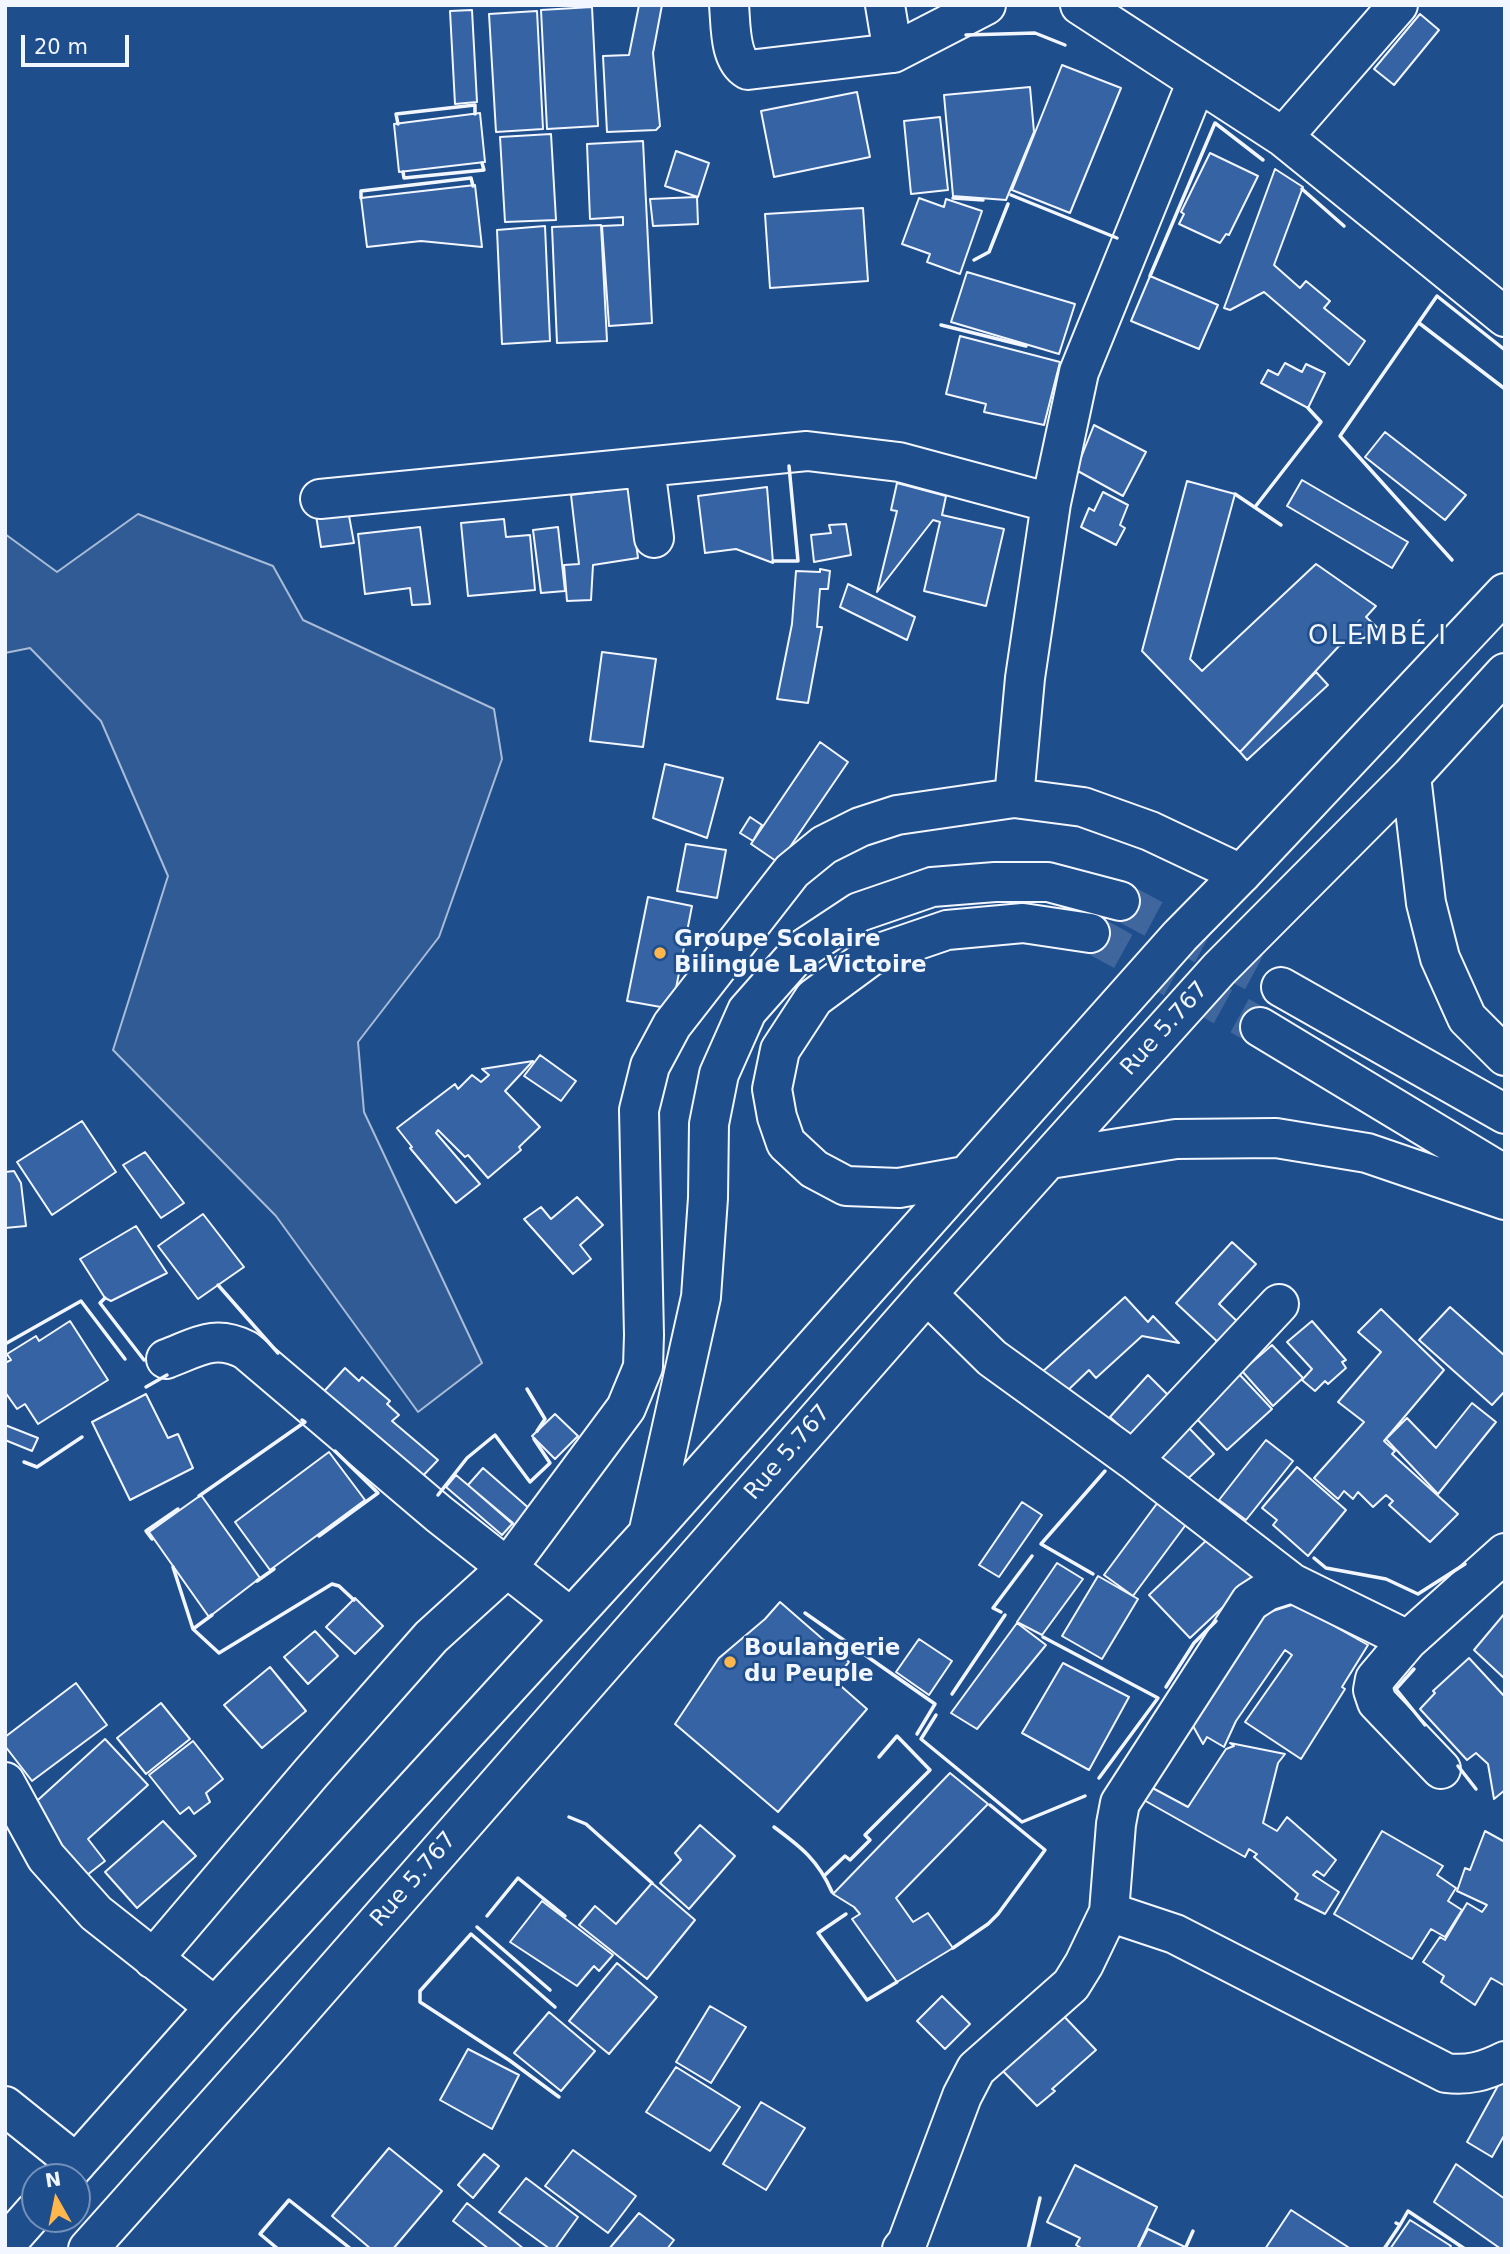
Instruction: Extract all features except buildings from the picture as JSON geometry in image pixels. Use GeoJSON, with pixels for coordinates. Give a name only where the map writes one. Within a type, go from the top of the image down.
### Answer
{"type":"FeatureCollection","features":[{"type":"Feature","properties":{"kind":"main road"},"geometry":{"type":"LineString","coordinates":[[729,5],[736,57],[740,65],[748,70],[893,53],[986,5]]}},
{"type":"Feature","properties":{"kind":"main road"},"geometry":{"type":"LineString","coordinates":[[885,5],[893,53]]}},
{"type":"Feature","properties":{"kind":"main road"},"geometry":{"type":"LineString","coordinates":[[1080,5],[1283,137],[1505,317]]}},
{"type":"Feature","properties":{"kind":"main road"},"geometry":{"type":"LineString","coordinates":[[1283,137],[1398,5]]}},
{"type":"Feature","properties":{"kind":"main road"},"geometry":{"type":"LineString","coordinates":[[1014,798],[1025,678],[1051,503],[1079,372],[1197,80]]}},
{"type":"Feature","properties":{"kind":"main road"},"geometry":{"type":"LineString","coordinates":[[320,499],[807,451],[899,462],[1051,503]]}},
{"type":"Feature","properties":{"kind":"main road"},"geometry":{"type":"LineString","coordinates":[[645,467],[654,538]]}},
{"type":"Feature","properties":{"kind":"main road"},"geometry":{"type":"LineString","coordinates":[[76,2163],[215,2007],[648,1534],[1180,936],[1505,593]]}},
{"type":"Feature","properties":{"kind":"main road","name":"Rue 5.767"},"geometry":{"type":"LineString","coordinates":[[88,2249],[927,1294],[1219,968],[1411,776],[1505,673]]}},
{"type":"Feature","properties":{"kind":"main road"},"geometry":{"type":"LineString","coordinates":[[1411,776],[1426,903],[1440,958],[1466,1018],[1505,1056]]}},
{"type":"Feature","properties":{"kind":"main road"},"geometry":{"type":"LineString","coordinates":[[153,1959],[431,1637],[508,1567],[626,1408],[643,1367],[639,1110],[650,1066],[672,1025],[792,871],[824,845],[860,827],[897,816],[1014,798],[1083,807],[1150,831],[1241,874]]}},
{"type":"Feature","properties":{"kind":"main road"},"geometry":{"type":"LineString","coordinates":[[648,1534],[701,1297],[708,1198],[709,1124],[719,1074],[747,1011],[800,951],[859,912],[933,887],[995,882],[1048,882],[1119,901]]}},
{"type":"Feature","properties":{"kind":"main road"},"geometry":{"type":"LineString","coordinates":[[965,1176],[899,1188],[846,1186],[814,1169],[786,1143],[777,1116],[772,1089],[780,1050],[814,999],[871,956],[947,930],[1023,923],[1090,933]]}},
{"type":"Feature","properties":{"kind":"main road"},"geometry":{"type":"LineString","coordinates":[[1280,987],[1505,1114]]}},
{"type":"Feature","properties":{"kind":"main road"},"geometry":{"type":"LineString","coordinates":[[1260,1027],[1505,1175]]}},
{"type":"Feature","properties":{"kind":"main road"},"geometry":{"type":"LineString","coordinates":[[1049,1159],[1176,1139],[1276,1138],[1367,1153],[1505,1199]]}},
{"type":"Feature","properties":{"kind":"main road"},"geometry":{"type":"LineString","coordinates":[[927,1294],[992,1359],[1133,1460],[1292,1583],[1408,1640]]}},
{"type":"Feature","properties":{"kind":"main road"},"geometry":{"type":"LineString","coordinates":[[1133,1460],[1279,1304]]}},
{"type":"Feature","properties":{"kind":"main road"},"geometry":{"type":"LineString","coordinates":[[166,1359],[213,1342],[230,1342],[246,1350],[439,1514],[572,1618]]}},
{"type":"Feature","properties":{"kind":"main road"},"geometry":{"type":"LineString","coordinates":[[1441,1769],[1377,1702],[1373,1690],[1375,1679],[1408,1640],[1505,1553]]}},
{"type":"Feature","properties":{"kind":"main road"},"geometry":{"type":"LineString","coordinates":[[902,2249],[907,2243],[962,2095],[976,2069],[1071,1984],[1084,1964],[1109,1912],[1120,1803],[1250,1602],[1267,1591],[1292,1583]]}},
{"type":"Feature","properties":{"kind":"main road"},"geometry":{"type":"LineString","coordinates":[[5,1782],[46,1857],[96,1913],[215,2007]]}},
{"type":"Feature","properties":{"kind":"main road"},"geometry":{"type":"LineString","coordinates":[[1109,1912],[1175,1934],[1446,2073],[1462,2075],[1488,2070],[1505,2061]]}},
{"type":"Feature","properties":{"kind":"main road"},"geometry":{"type":"LineString","coordinates":[[5,2106],[63,2163]]}},
{"type":"Feature","properties":{"kind":"main road"},"geometry":{"type":"LineString","coordinates":[[5,2245],[21,2227]]}},
{"type":"Feature","properties":{"kind":"shaded area"},"geometry":{"type":"Polygon","coordinates":[[[138,514],[273,566],[303,620],[494,709],[502,759],[439,937],[358,1042],[364,1112],[482,1363],[418,1412],[276,1216],[113,1050],[168,876],[101,721],[30,648],[5,653],[5,534],[57,572],[138,514]]]}},
{"type":"Feature","properties":{"kind":"tunnel"},"geometry":{"type":"LineString","coordinates":[[1120,901],[1281,987]]}},
{"type":"Feature","properties":{"kind":"tunnel"},"geometry":{"type":"LineString","coordinates":[[1090,933],[1260,1027]]}},
{"type":"Feature","properties":{"kind":"wall"},"geometry":{"type":"LineString","coordinates":[[966,35],[1035,33],[1065,45]]}},
{"type":"Feature","properties":{"kind":"wall"},"geometry":{"type":"LineString","coordinates":[[398,124],[396,114],[475,105],[475,114]]}},
{"type":"Feature","properties":{"kind":"wall"},"geometry":{"type":"LineString","coordinates":[[1150,276],[1215,123],[1263,160]]}},
{"type":"Feature","properties":{"kind":"wall"},"geometry":{"type":"LineString","coordinates":[[403,172],[404,178],[484,170],[482,163]]}},
{"type":"Feature","properties":{"kind":"wall"},"geometry":{"type":"LineString","coordinates":[[361,198],[361,191],[471,178],[473,186]]}},
{"type":"Feature","properties":{"kind":"wall"},"geometry":{"type":"LineString","coordinates":[[1302,189],[1344,226]]}},
{"type":"Feature","properties":{"kind":"wall"},"geometry":{"type":"LineString","coordinates":[[1011,195],[1117,238]]}},
{"type":"Feature","properties":{"kind":"wall"},"geometry":{"type":"LineString","coordinates":[[953,198],[983,200]]}},
{"type":"Feature","properties":{"kind":"wall"},"geometry":{"type":"LineString","coordinates":[[974,260],[989,252],[1008,204]]}},
{"type":"Feature","properties":{"kind":"wall"},"geometry":{"type":"LineString","coordinates":[[1452,560],[1340,436],[1437,296],[1505,350]]}},
{"type":"Feature","properties":{"kind":"wall"},"geometry":{"type":"LineString","coordinates":[[1419,323],[1505,389]]}},
{"type":"Feature","properties":{"kind":"wall"},"geometry":{"type":"LineString","coordinates":[[941,325],[1026,346]]}},
{"type":"Feature","properties":{"kind":"wall"},"geometry":{"type":"LineString","coordinates":[[1255,507],[1321,422],[1308,408]]}},
{"type":"Feature","properties":{"kind":"wall"},"geometry":{"type":"LineString","coordinates":[[773,561],[798,561],[789,466]]}},
{"type":"Feature","properties":{"kind":"wall"},"geometry":{"type":"LineString","coordinates":[[1235,494],[1281,525]]}},
{"type":"Feature","properties":{"kind":"wall"},"geometry":{"type":"LineString","coordinates":[[218,1285],[278,1353]]}},
{"type":"Feature","properties":{"kind":"wall"},"geometry":{"type":"LineString","coordinates":[[105,1298],[100,1303],[144,1360]]}},
{"type":"Feature","properties":{"kind":"wall"},"geometry":{"type":"LineString","coordinates":[[5,1344],[81,1301],[125,1359]]}},
{"type":"Feature","properties":{"kind":"wall"},"geometry":{"type":"LineString","coordinates":[[146,1387],[167,1375]]}},
{"type":"Feature","properties":{"kind":"wall"},"geometry":{"type":"LineString","coordinates":[[527,1389],[545,1419],[537,1431]]}},
{"type":"Feature","properties":{"kind":"wall"},"geometry":{"type":"LineString","coordinates":[[199,1496],[305,1422],[302,1420]]}},
{"type":"Feature","properties":{"kind":"wall"},"geometry":{"type":"LineString","coordinates":[[438,1495],[467,1458],[495,1435],[530,1482],[550,1463],[534,1439]]}},
{"type":"Feature","properties":{"kind":"wall"},"geometry":{"type":"LineString","coordinates":[[24,1462],[37,1467],[82,1437]]}},
{"type":"Feature","properties":{"kind":"wall"},"geometry":{"type":"LineString","coordinates":[[319,1536],[378,1493],[335,1451]]}},
{"type":"Feature","properties":{"kind":"wall"},"geometry":{"type":"LineString","coordinates":[[1093,1574],[1041,1544],[1105,1471]]}},
{"type":"Feature","properties":{"kind":"wall"},"geometry":{"type":"LineString","coordinates":[[152,1539],[146,1531],[178,1509]]}},
{"type":"Feature","properties":{"kind":"wall"},"geometry":{"type":"LineString","coordinates":[[1001,1612],[993,1608],[1032,1556]]}},
{"type":"Feature","properties":{"kind":"wall"},"geometry":{"type":"LineString","coordinates":[[1314,1558],[1326,1568],[1386,1579],[1418,1594],[1465,1564]]}},
{"type":"Feature","properties":{"kind":"wall"},"geometry":{"type":"LineString","coordinates":[[173,1567],[193,1629],[219,1653],[332,1584],[339,1586],[354,1600]]}},
{"type":"Feature","properties":{"kind":"wall"},"geometry":{"type":"LineString","coordinates":[[257,1581],[274,1569]]}},
{"type":"Feature","properties":{"kind":"wall"},"geometry":{"type":"LineString","coordinates":[[805,1613],[935,1704],[917,1734]]}},
{"type":"Feature","properties":{"kind":"wall"},"geometry":{"type":"LineString","coordinates":[[193,1629],[212,1615]]}},
{"type":"Feature","properties":{"kind":"wall"},"geometry":{"type":"LineString","coordinates":[[952,1694],[1005,1615]]}},
{"type":"Feature","properties":{"kind":"wall"},"geometry":{"type":"LineString","coordinates":[[1166,1687],[1194,1643],[1216,1621]]}},
{"type":"Feature","properties":{"kind":"wall"},"geometry":{"type":"LineString","coordinates":[[1043,1637],[1158,1698],[1099,1778]]}},
{"type":"Feature","properties":{"kind":"wall"},"geometry":{"type":"LineString","coordinates":[[1414,1669],[1396,1689],[1425,1725]]}},
{"type":"Feature","properties":{"kind":"wall"},"geometry":{"type":"LineString","coordinates":[[936,1715],[921,1739],[1022,1822],[1085,1796]]}},
{"type":"Feature","properties":{"kind":"wall"},"geometry":{"type":"LineString","coordinates":[[825,1875],[845,1856],[850,1860],[870,1840],[865,1835],[930,1770],[897,1736],[879,1757]]}},
{"type":"Feature","properties":{"kind":"wall"},"geometry":{"type":"LineString","coordinates":[[1458,1766],[1476,1789]]}},
{"type":"Feature","properties":{"kind":"wall"},"geometry":{"type":"LineString","coordinates":[[953,1948],[998,1914],[1045,1850],[990,1805]]}},
{"type":"Feature","properties":{"kind":"wall"},"geometry":{"type":"LineString","coordinates":[[569,1817],[586,1824],[652,1883]]}},
{"type":"Feature","properties":{"kind":"wall"},"geometry":{"type":"LineString","coordinates":[[774,1827],[808,1855],[821,1871],[832,1892]]}},
{"type":"Feature","properties":{"kind":"wall"},"geometry":{"type":"LineString","coordinates":[[487,1916],[518,1878],[565,1916]]}},
{"type":"Feature","properties":{"kind":"wall"},"geometry":{"type":"LineString","coordinates":[[846,1914],[818,1933],[867,2000],[897,1982]]}},
{"type":"Feature","properties":{"kind":"wall"},"geometry":{"type":"LineString","coordinates":[[477,1927],[550,1990]]}},
{"type":"Feature","properties":{"kind":"wall"},"geometry":{"type":"LineString","coordinates":[[555,2007],[471,1934],[420,1991],[420,2002],[509,2060],[559,2097]]}},
{"type":"Feature","properties":{"kind":"wall"},"geometry":{"type":"LineString","coordinates":[[1028,2249],[1040,2198]]}},
{"type":"Feature","properties":{"kind":"wall"},"geometry":{"type":"LineString","coordinates":[[278,2249],[260,2234],[289,2200],[351,2249]]}},
{"type":"Feature","properties":{"kind":"wall"},"geometry":{"type":"LineString","coordinates":[[1400,2225],[1408,2211],[1465,2249]]}},
{"type":"Feature","properties":{"kind":"wall"},"geometry":{"type":"LineString","coordinates":[[1384,2249],[1400,2225],[1396,2223]]}},
{"type":"Feature","properties":{"kind":"wall"},"geometry":{"type":"LineString","coordinates":[[1185,2249],[1193,2231]]}},
{"type":"Feature","properties":{"kind":"place","name":"Groupe Scolaire Bilingue La Victoire"},"geometry":{"type":"Point","coordinates":[660,953]}},
{"type":"Feature","properties":{"kind":"place","name":"Boulangerie du Peuple"},"geometry":{"type":"Point","coordinates":[730,1662]}},
{"type":"Feature","properties":{"kind":"district","name":"OLEMBÉ I"},"geometry":{"type":"Point","coordinates":[1378,637]}}]}
